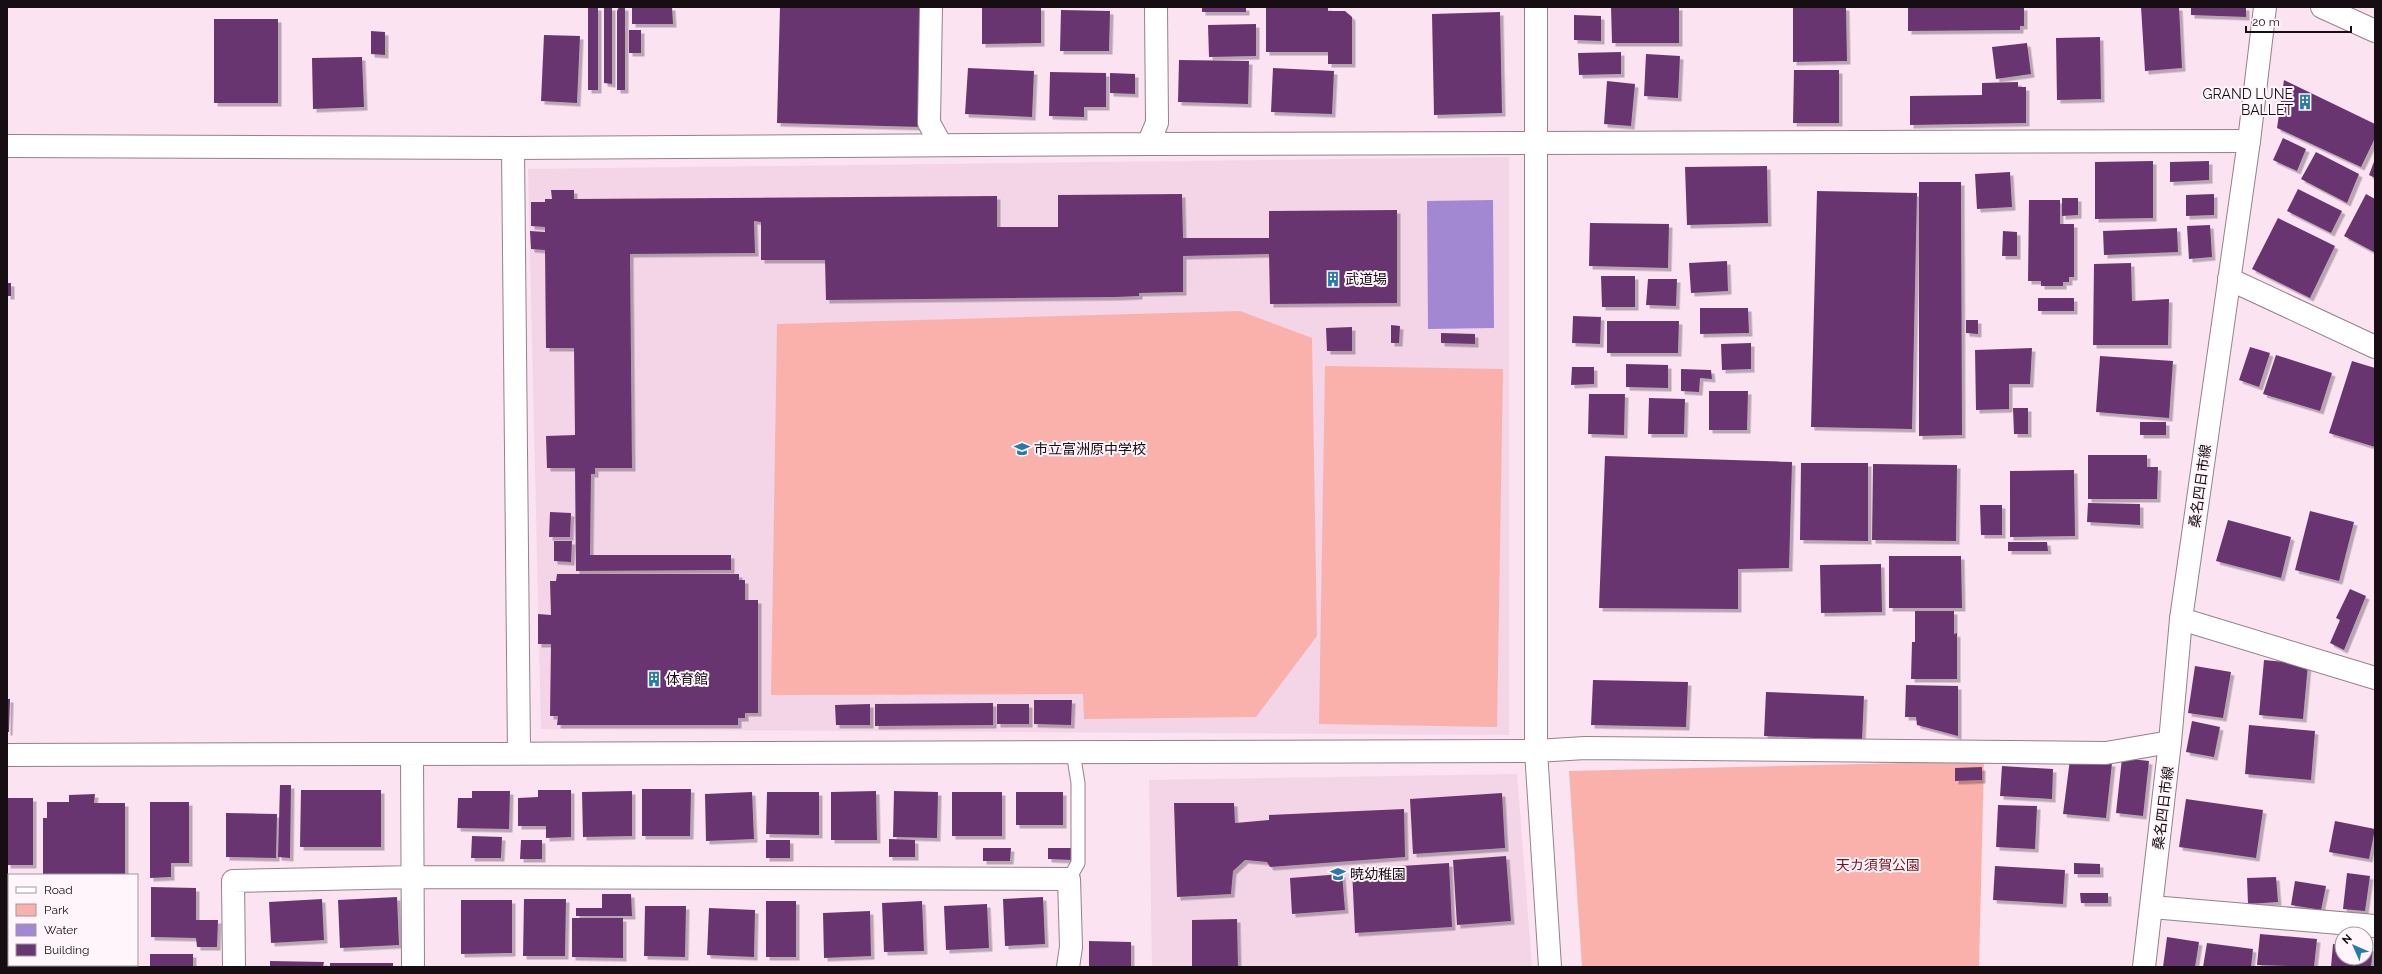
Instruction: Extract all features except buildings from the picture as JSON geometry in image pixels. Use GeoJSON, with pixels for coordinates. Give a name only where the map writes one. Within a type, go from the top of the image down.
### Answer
{"type":"FeatureCollection","features":[{"type":"Feature","properties":{"kind":"street"},"geometry":{"type":"LineString","coordinates":[[931,7],[929,123],[940,145]]}},
{"type":"Feature","properties":{"kind":"street"},"geometry":{"type":"LineString","coordinates":[[1148,144],[1157,123],[1156,7]]}},
{"type":"Feature","properties":{"kind":"street"},"geometry":{"type":"LineString","coordinates":[[1536,7],[1536,751],[1550,967]]}},
{"type":"Feature","properties":{"kind":"street","name":"桑名四日市線"},"geometry":{"type":"LineString","coordinates":[[2144,967],[2170,742],[2182,618],[2249,141],[2265,7]]}},
{"type":"Feature","properties":{"kind":"street"},"geometry":{"type":"LineString","coordinates":[[2322,7],[2375,31]]}},
{"type":"Feature","properties":{"kind":"street"},"geometry":{"type":"LineString","coordinates":[[7,146],[512,148],[1148,144],[2249,141]]}},
{"type":"Feature","properties":{"kind":"street"},"geometry":{"type":"LineString","coordinates":[[512,148],[519,753]]}},
{"type":"Feature","properties":{"kind":"street"},"geometry":{"type":"LineString","coordinates":[[2229,279],[2375,347]]}},
{"type":"Feature","properties":{"kind":"street"},"geometry":{"type":"LineString","coordinates":[[2182,618],[2375,678]]}},
{"type":"Feature","properties":{"kind":"street"},"geometry":{"type":"LineString","coordinates":[[7,755],[1536,751],[1585,748],[2106,753],[2170,742]]}},
{"type":"Feature","properties":{"kind":"street"},"geometry":{"type":"LineString","coordinates":[[412,754],[413,967]]}},
{"type":"Feature","properties":{"kind":"street"},"geometry":{"type":"LineString","coordinates":[[234,967],[234,880],[413,877],[1069,879],[1071,947],[1068,967]]}},
{"type":"Feature","properties":{"kind":"street"},"geometry":{"type":"LineString","coordinates":[[2152,906],[2375,926]]}},
{"type":"Feature","properties":{"kind":"lane"},"geometry":{"type":"LineString","coordinates":[[1069,879],[1078,863],[1078,783],[1073,752]]}},
{"type":"Feature","properties":{"kind":"shaded area","name":"市立富洲原中学校"},"geometry":{"type":"Polygon","coordinates":[[[1509,157],[1509,735],[541,729],[528,169],[1509,157]]]}},
{"type":"Feature","properties":{"kind":"shaded area","name":"暁幼稚園"},"geometry":{"type":"Polygon","coordinates":[[[1517,774],[1532,967],[1152,967],[1149,780],[1517,774]]]}},
{"type":"Feature","properties":{"kind":"green space"},"geometry":{"type":"Polygon","coordinates":[[[1240,311],[1312,338],[1317,636],[1256,717],[1084,719],[1083,694],[771,695],[777,324],[1240,311]]]}},
{"type":"Feature","properties":{"kind":"green space"},"geometry":{"type":"Polygon","coordinates":[[[1325,366],[1503,369],[1497,727],[1319,724],[1325,366]]]}},
{"type":"Feature","properties":{"kind":"green space","name":"天カ須賀公園"},"geometry":{"type":"Polygon","coordinates":[[[1984,761],[1979,967],[1582,967],[1569,771],[1984,761]]]}},
{"type":"Feature","properties":{"kind":"water"},"geometry":{"type":"Polygon","coordinates":[[[1493,200],[1494,328],[1428,329],[1427,201],[1493,200]]]}},
{"type":"Feature","properties":{"kind":"place","name":"GRAND LUNE BALLET"},"geometry":{"type":"Point","coordinates":[2305,102]}},
{"type":"Feature","properties":{"kind":"place","name":"武道場"},"geometry":{"type":"Point","coordinates":[1333,279]}},
{"type":"Feature","properties":{"kind":"place","name":"市立富洲原中学校"},"geometry":{"type":"Point","coordinates":[1022,449]}},
{"type":"Feature","properties":{"kind":"place","name":"体育館"},"geometry":{"type":"Point","coordinates":[654,679]}},
{"type":"Feature","properties":{"kind":"place","name":"暁幼稚園"},"geometry":{"type":"Point","coordinates":[1338,874]}}]}
